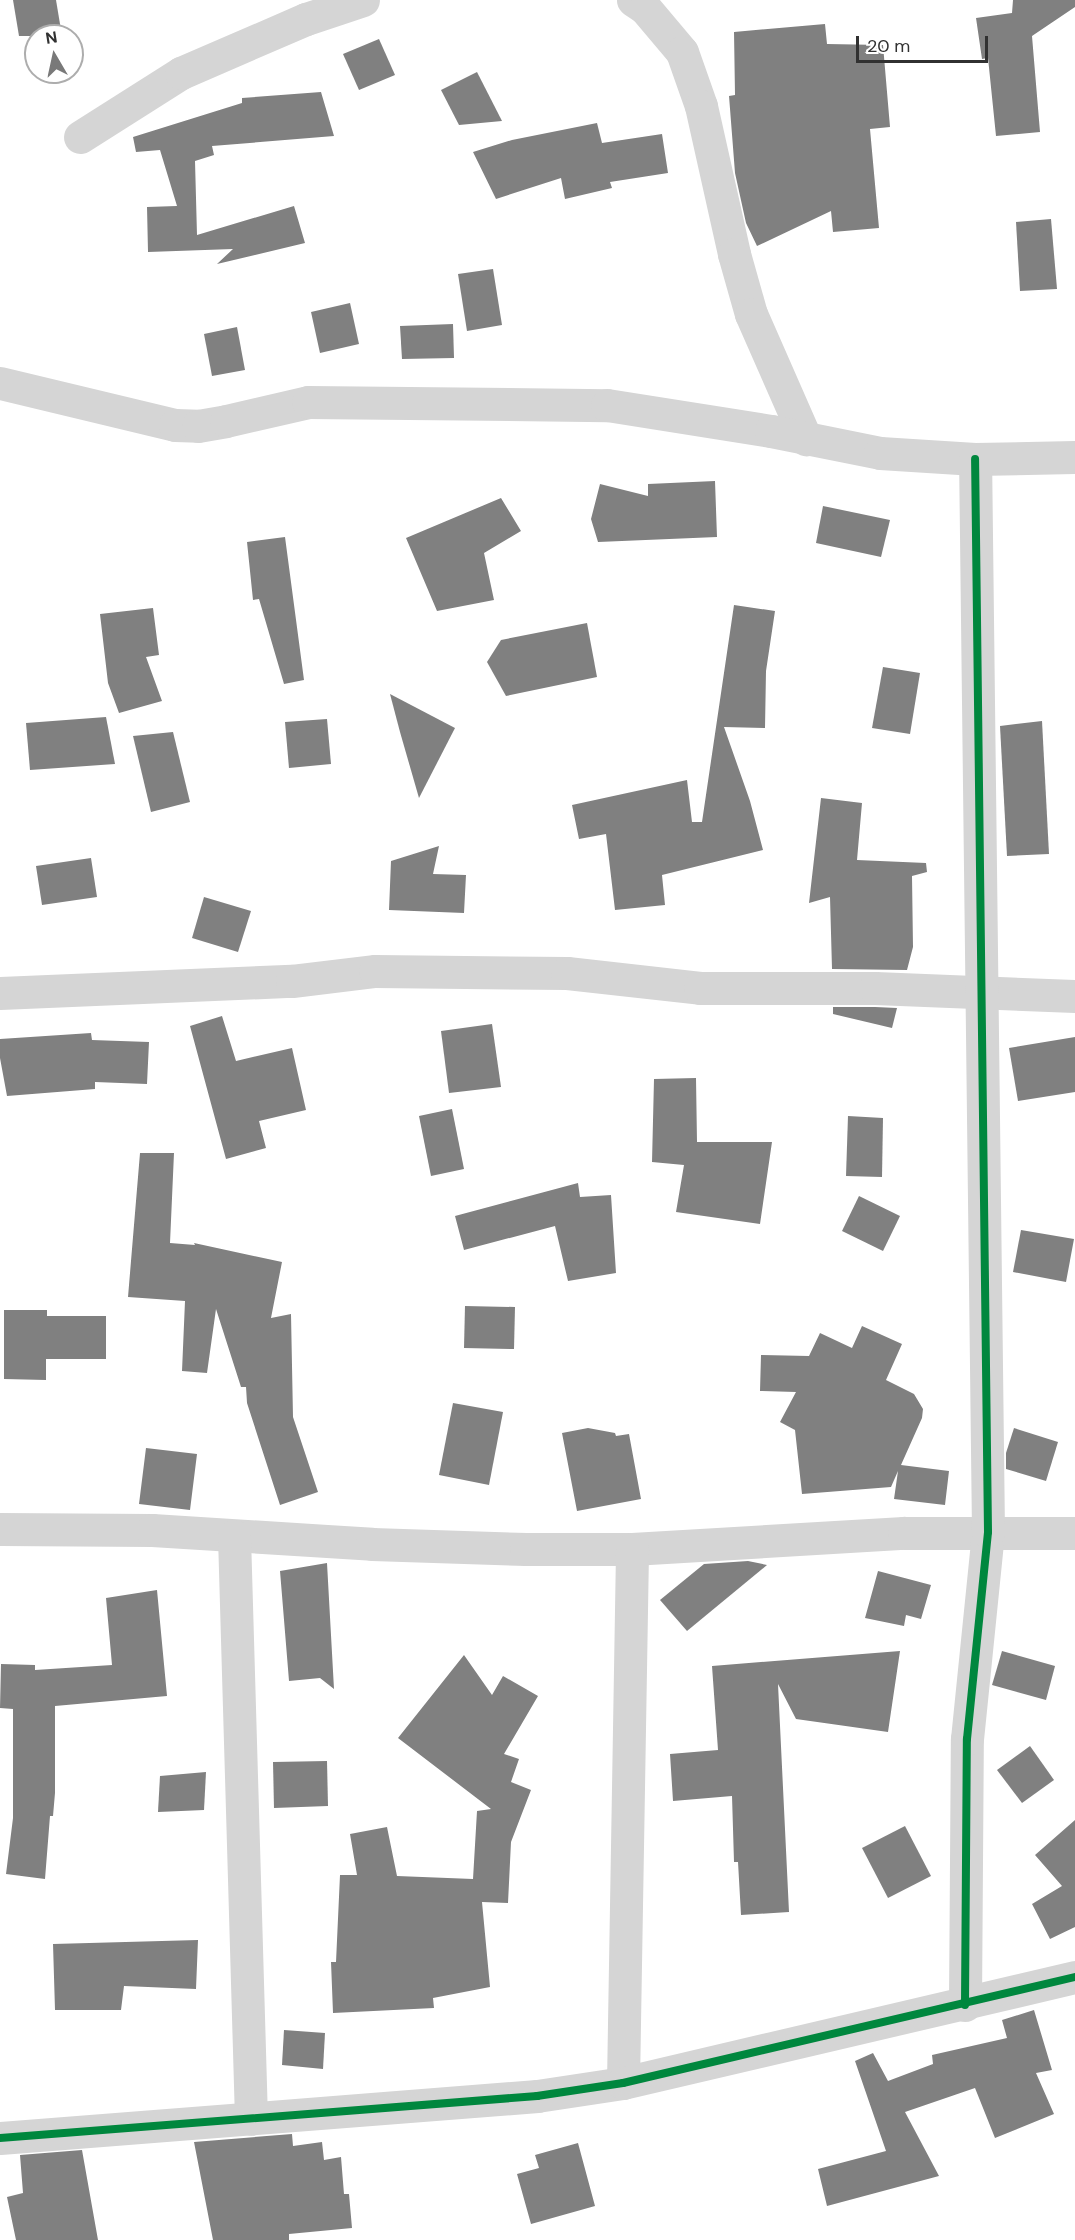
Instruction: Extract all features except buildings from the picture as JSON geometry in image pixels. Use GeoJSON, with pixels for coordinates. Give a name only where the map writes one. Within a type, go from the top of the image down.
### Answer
{"type":"FeatureCollection","features":[{"type":"Feature","properties":{"kind":"street"},"geometry":{"type":"LineString","coordinates":[[80,137],[181,73],[306,19],[363,0]]}},
{"type":"Feature","properties":{"kind":"street"},"geometry":{"type":"LineString","coordinates":[[633,0],[645,8],[682,52],[701,106],[734,254],[751,314],[806,439]]}},
{"type":"Feature","properties":{"kind":"street"},"geometry":{"type":"LineString","coordinates":[[0,383],[175,425],[198,426],[308,402],[607,405],[728,423],[880,453],[975,459],[1075,457]]}},
{"type":"Feature","properties":{"kind":"street"},"geometry":{"type":"LineString","coordinates":[[965,2005],[967,1739],[988,1532],[975,459]]}},
{"type":"Feature","properties":{"kind":"street"},"geometry":{"type":"LineString","coordinates":[[0,993],[292,981],[386,971],[567,973],[700,988],[875,988],[1075,996]]}},
{"type":"Feature","properties":{"kind":"street"},"geometry":{"type":"LineString","coordinates":[[0,1529],[152,1530],[384,1545],[632,1549],[904,1533],[1075,1533]]}},
{"type":"Feature","properties":{"kind":"street"},"geometry":{"type":"LineString","coordinates":[[234,1536],[251,2119]]}},
{"type":"Feature","properties":{"kind":"street"},"geometry":{"type":"LineString","coordinates":[[623,2083],[632,1549]]}},
{"type":"Feature","properties":{"kind":"street"},"geometry":{"type":"LineString","coordinates":[[0,2138],[537,2096],[623,2083],[965,2005],[1075,1977]]}},
{"type":"Feature","properties":{"kind":"cycle path"},"geometry":{"type":"LineString","coordinates":[[965,2005],[967,1739],[988,1532],[975,459]]}},
{"type":"Feature","properties":{"kind":"cycle path"},"geometry":{"type":"LineString","coordinates":[[0,2138],[537,2096],[623,2083],[1075,1977]]}}]}
